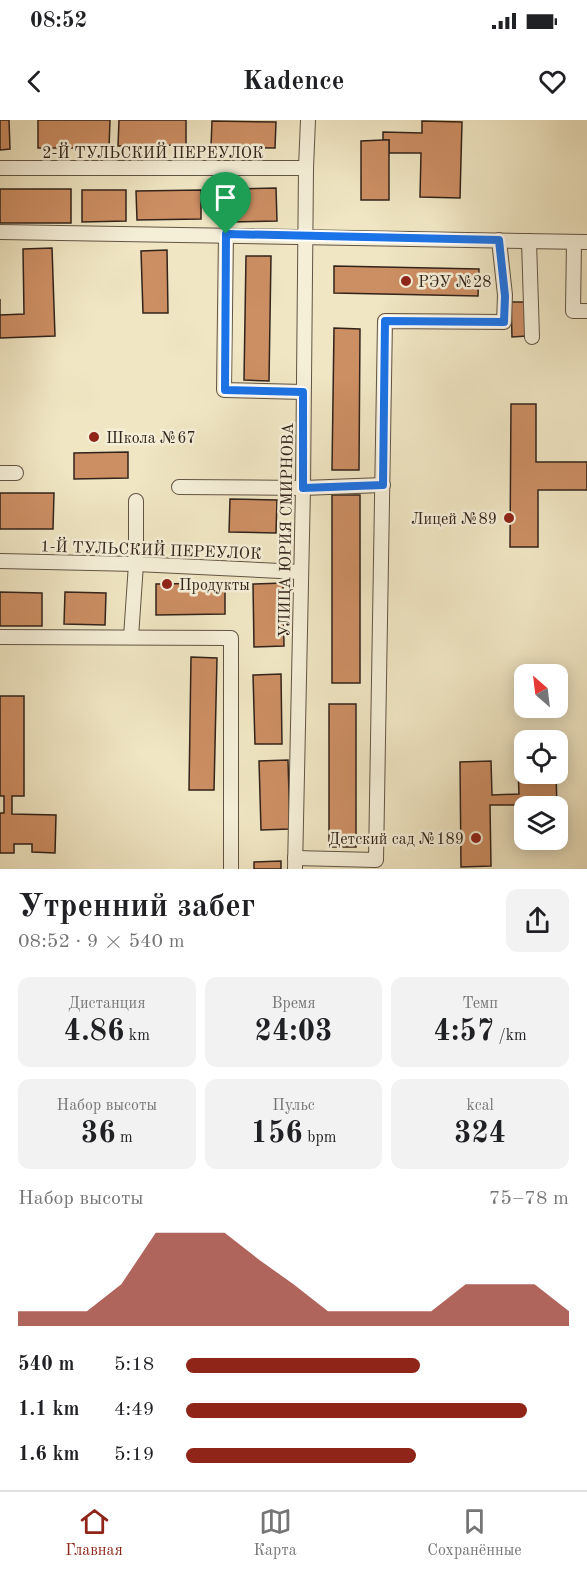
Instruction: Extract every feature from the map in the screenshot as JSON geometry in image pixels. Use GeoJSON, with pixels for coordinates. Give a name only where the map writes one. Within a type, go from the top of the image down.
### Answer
{"type":"FeatureCollection","features":[{"type":"Feature","properties":{"kind":"street","name":"УЛИЦА ЮРИЯ СМИРНОВА"},"geometry":{"type":"LineString","coordinates":[[295,864],[308,120]]}},
{"type":"Feature","properties":{"kind":"street","name":"2-Й ТУЛЬСКИЙ ПЕРЕУЛОК"},"geometry":{"type":"LineString","coordinates":[[0,168],[306,168]]}},
{"type":"Feature","properties":{"kind":"street"},"geometry":{"type":"LineString","coordinates":[[0,232],[226,234],[580,242],[573,311],[587,311]]}},
{"type":"Feature","properties":{"kind":"street"},"geometry":{"type":"LineString","coordinates":[[226,234],[225,390],[303,392]]}},
{"type":"Feature","properties":{"kind":"street"},"geometry":{"type":"LineString","coordinates":[[295,864],[376,860],[385,321],[504,322],[505,296],[499,240]]}},
{"type":"Feature","properties":{"kind":"street"},"geometry":{"type":"LineString","coordinates":[[529,241],[532,337]]}},
{"type":"Feature","properties":{"kind":"street"},"geometry":{"type":"LineString","coordinates":[[505,296],[531,293]]}},
{"type":"Feature","properties":{"kind":"street"},"geometry":{"type":"LineString","coordinates":[[0,473],[16,473]]}},
{"type":"Feature","properties":{"kind":"street"},"geometry":{"type":"LineString","coordinates":[[179,487],[303,488],[383,485]]}},
{"type":"Feature","properties":{"kind":"street"},"geometry":{"type":"LineString","coordinates":[[131,637],[136,564],[136,501]]}},
{"type":"Feature","properties":{"kind":"street","name":"1-Й ТУЛЬСКИЙ ПЕРЕУЛОК"},"geometry":{"type":"LineString","coordinates":[[0,561],[136,564],[301,572]]}},
{"type":"Feature","properties":{"kind":"street"},"geometry":{"type":"LineString","coordinates":[[0,637],[231,638],[231,869]]}},
{"type":"Feature","properties":{"kind":"building"},"geometry":{"type":"Polygon","coordinates":[[[0,120],[9,120],[10,149],[0,150],[0,120]]]}},
{"type":"Feature","properties":{"kind":"building"},"geometry":{"type":"Polygon","coordinates":[[[38,120],[110,120],[109,148],[38,148],[38,120]]]}},
{"type":"Feature","properties":{"kind":"building"},"geometry":{"type":"Polygon","coordinates":[[[119,120],[186,120],[186,145],[118,146],[119,120]]]}},
{"type":"Feature","properties":{"kind":"building"},"geometry":{"type":"Polygon","coordinates":[[[212,121],[276,122],[275,148],[211,147],[212,121]]]}},
{"type":"Feature","properties":{"kind":"building"},"geometry":{"type":"Polygon","coordinates":[[[422,121],[462,122],[460,198],[420,197],[421,153],[389,153],[389,140],[383,140],[383,132],[422,133],[422,121]]]}},
{"type":"Feature","properties":{"kind":"building"},"geometry":{"type":"Polygon","coordinates":[[[389,140],[389,200],[361,200],[361,141],[389,140]]]}},
{"type":"Feature","properties":{"kind":"building"},"geometry":{"type":"Polygon","coordinates":[[[276,188],[277,221],[229,222],[228,189],[276,188]]]}},
{"type":"Feature","properties":{"kind":"building"},"geometry":{"type":"Polygon","coordinates":[[[0,189],[71,189],[71,223],[0,223],[0,189]]]}},
{"type":"Feature","properties":{"kind":"building"},"geometry":{"type":"Polygon","coordinates":[[[82,190],[126,190],[126,221],[82,222],[82,190]]]}},
{"type":"Feature","properties":{"kind":"building"},"geometry":{"type":"Polygon","coordinates":[[[201,190],[201,219],[137,220],[136,191],[201,190]]]}},
{"type":"Feature","properties":{"kind":"building"},"geometry":{"type":"Polygon","coordinates":[[[52,248],[55,336],[0,338],[0,315],[24,314],[23,249],[52,248]]]}},
{"type":"Feature","properties":{"kind":"building"},"geometry":{"type":"Polygon","coordinates":[[[167,250],[168,313],[143,313],[141,251],[167,250]]]}},
{"type":"Feature","properties":{"kind":"building"},"geometry":{"type":"Polygon","coordinates":[[[246,256],[271,256],[269,381],[244,380],[246,256]]]}},
{"type":"Feature","properties":{"kind":"building","name":"РЭУ №28"},"geometry":{"type":"Polygon","coordinates":[[[334,266],[479,269],[478,296],[334,293],[334,266]]]}},
{"type":"Feature","properties":{"kind":"building"},"geometry":{"type":"Polygon","coordinates":[[[511,302],[527,302],[527,336],[512,337],[511,302]]]}},
{"type":"Feature","properties":{"kind":"building"},"geometry":{"type":"Polygon","coordinates":[[[334,328],[360,329],[359,470],[332,470],[334,328]]]}},
{"type":"Feature","properties":{"kind":"building"},"geometry":{"type":"Polygon","coordinates":[[[511,404],[536,404],[536,462],[587,462],[587,490],[538,490],[538,547],[510,547],[511,404]]]}},
{"type":"Feature","properties":{"kind":"building"},"geometry":{"type":"Polygon","coordinates":[[[128,452],[128,478],[74,479],[74,453],[128,452]]]}},
{"type":"Feature","properties":{"kind":"building"},"geometry":{"type":"Polygon","coordinates":[[[0,493],[54,493],[53,529],[0,529],[0,493]]]}},
{"type":"Feature","properties":{"kind":"building"},"geometry":{"type":"Polygon","coordinates":[[[332,495],[360,495],[360,683],[332,683],[332,495]]]}},
{"type":"Feature","properties":{"kind":"building"},"geometry":{"type":"Polygon","coordinates":[[[230,499],[277,500],[276,533],[229,532],[230,499]]]}},
{"type":"Feature","properties":{"kind":"building"},"geometry":{"type":"Polygon","coordinates":[[[225,583],[225,614],[156,615],[156,584],[225,583]]]}},
{"type":"Feature","properties":{"kind":"building"},"geometry":{"type":"Polygon","coordinates":[[[283,583],[284,646],[254,647],[253,584],[283,583]]]}},
{"type":"Feature","properties":{"kind":"building"},"geometry":{"type":"Polygon","coordinates":[[[0,592],[42,593],[42,626],[0,626],[0,592]]]}},
{"type":"Feature","properties":{"kind":"building"},"geometry":{"type":"Polygon","coordinates":[[[65,592],[106,593],[105,625],[64,624],[65,592]]]}},
{"type":"Feature","properties":{"kind":"building"},"geometry":{"type":"Polygon","coordinates":[[[191,657],[217,658],[214,790],[189,790],[191,657]]]}},
{"type":"Feature","properties":{"kind":"building"},"geometry":{"type":"Polygon","coordinates":[[[281,674],[282,744],[255,744],[253,675],[281,674]]]}},
{"type":"Feature","properties":{"kind":"building"},"geometry":{"type":"Polygon","coordinates":[[[0,696],[24,696],[24,796],[12,796],[12,814],[56,815],[55,853],[32,852],[32,844],[14,844],[14,853],[0,853],[0,813],[4,813],[4,796],[0,796],[0,696]]]}},
{"type":"Feature","properties":{"kind":"building"},"geometry":{"type":"Polygon","coordinates":[[[329,704],[356,704],[356,847],[329,847],[329,704]]]}},
{"type":"Feature","properties":{"kind":"building"},"geometry":{"type":"Polygon","coordinates":[[[288,760],[290,829],[261,830],[259,761],[288,760]]]}},
{"type":"Feature","properties":{"kind":"building","name":"Детский сад №189"},"geometry":{"type":"Polygon","coordinates":[[[491,761],[492,795],[519,794],[519,784],[556,784],[557,796],[514,796],[514,805],[490,805],[491,866],[461,867],[460,762],[491,761]]]}},
{"type":"Feature","properties":{"kind":"building"},"geometry":{"type":"Polygon","coordinates":[[[281,861],[281,869],[254,869],[254,862],[281,861]]]}},
{"type":"Feature","properties":{"kind":"place","name":"РЭУ №28"},"geometry":{"type":"Point","coordinates":[406,281]}},
{"type":"Feature","properties":{"kind":"place","name":"Школа №67"},"geometry":{"type":"Point","coordinates":[94,437]}},
{"type":"Feature","properties":{"kind":"place","name":"Лицей №89"},"geometry":{"type":"Point","coordinates":[509,518]}},
{"type":"Feature","properties":{"kind":"place","name":"Продукты"},"geometry":{"type":"Point","coordinates":[167,584]}},
{"type":"Feature","properties":{"kind":"place","name":"Детский сад №189"},"geometry":{"type":"Point","coordinates":[476,838]}},
{"type":"Feature","properties":{"kind":"route"},"geometry":{"type":"LineString","coordinates":[[226,234],[499,240],[505,296],[504,322],[385,321],[383,485],[303,488],[303,392],[225,390],[226,234]]}}]}
